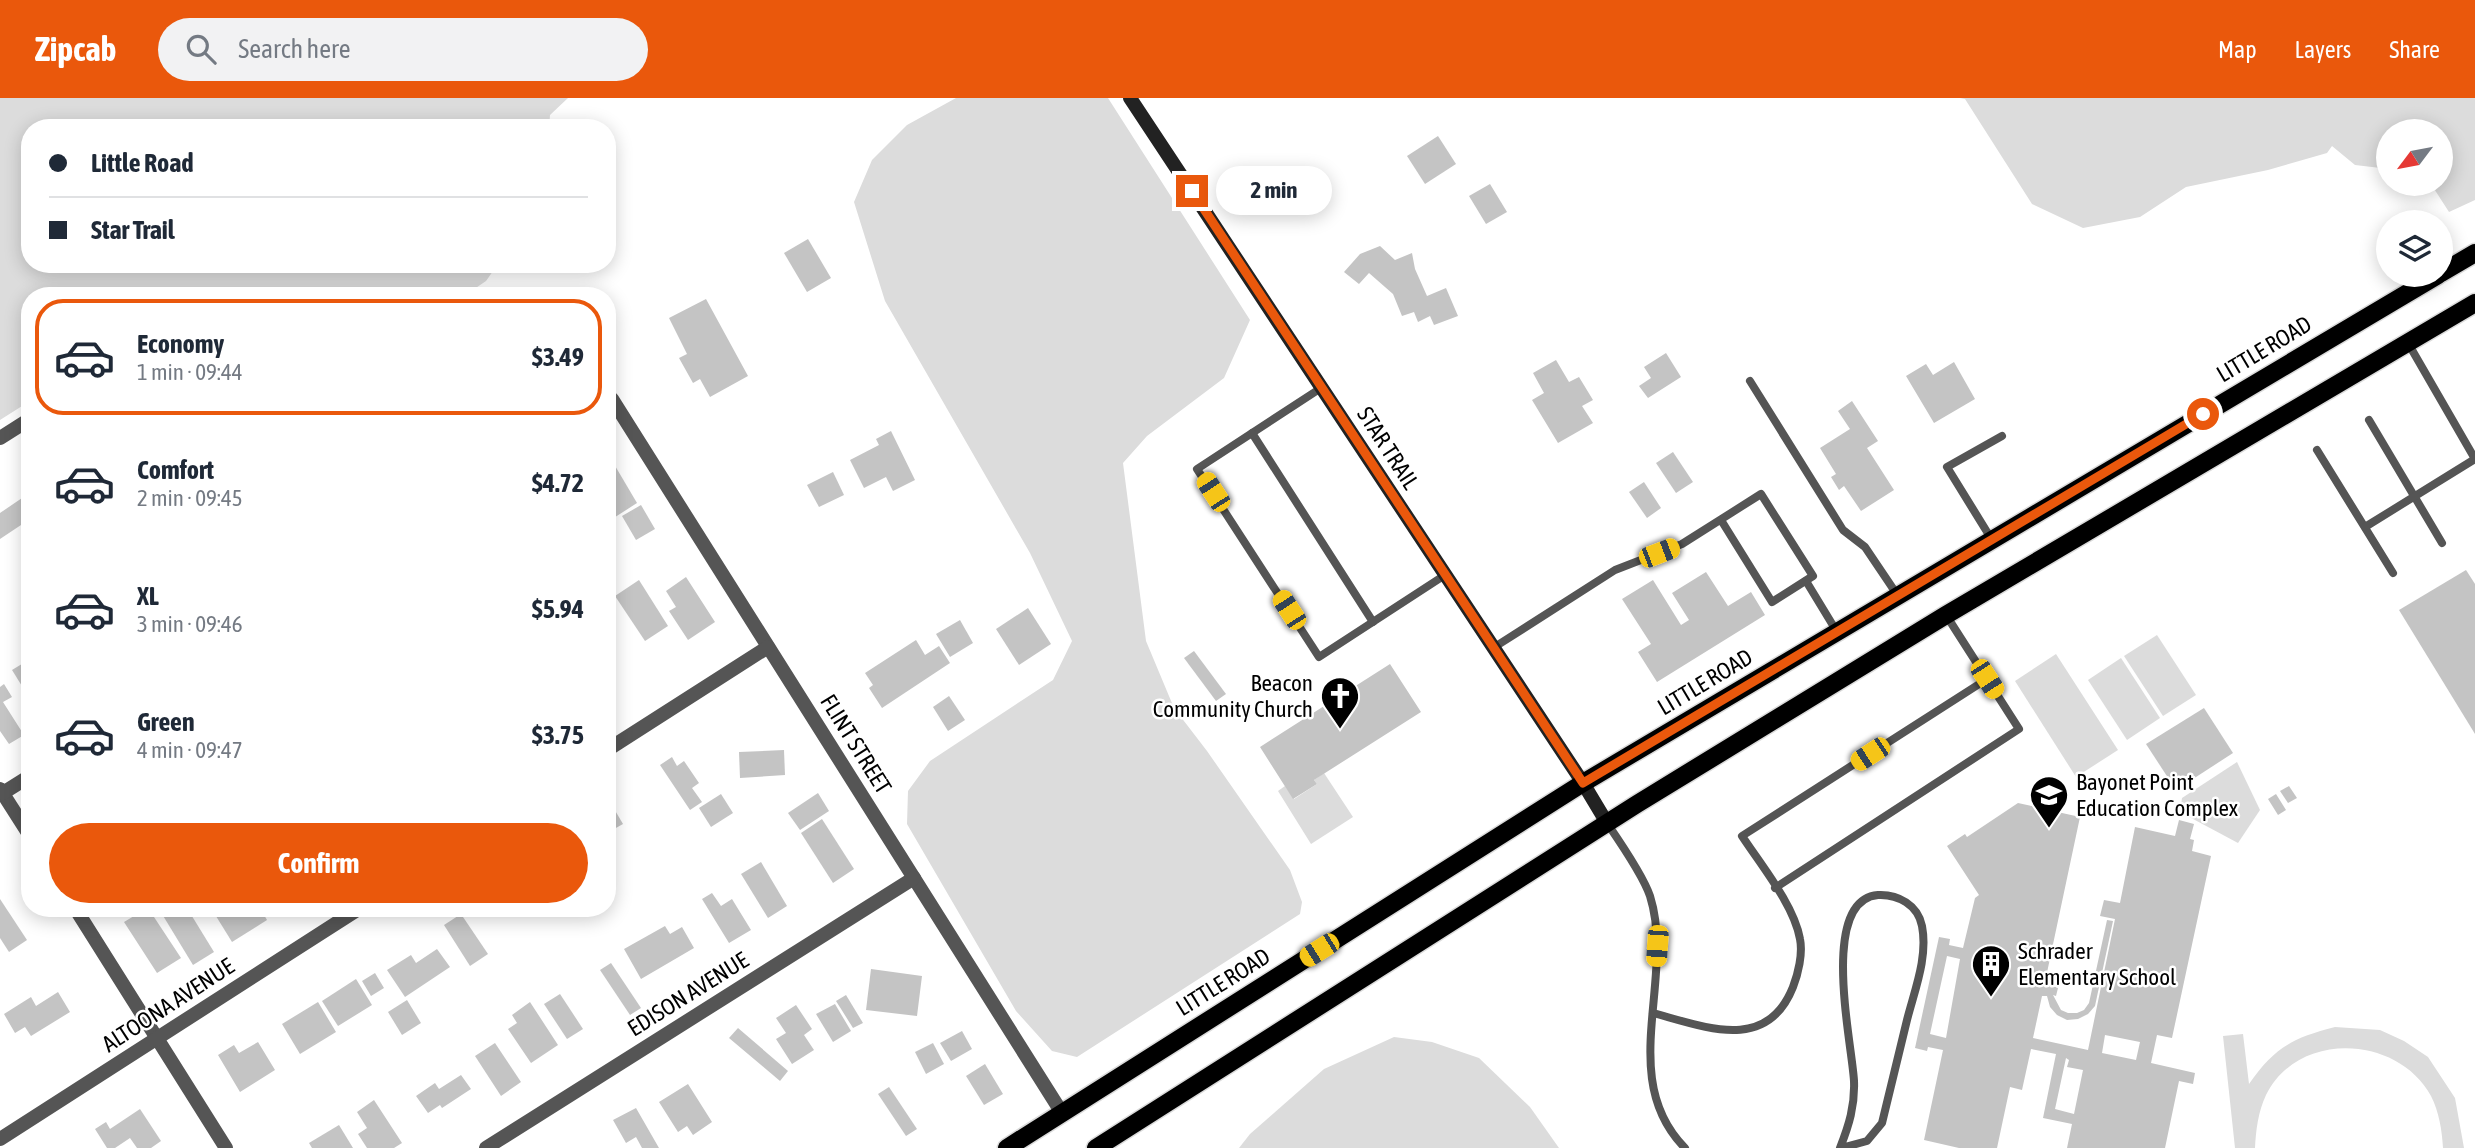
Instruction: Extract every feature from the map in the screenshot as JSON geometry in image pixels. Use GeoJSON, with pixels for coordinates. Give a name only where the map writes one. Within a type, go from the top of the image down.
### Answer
{"type":"FeatureCollection","features":[{"type":"Feature","properties":{"kind":"main road","name":"LITTLE ROAD"},"geometry":{"type":"LineString","coordinates":[[2453,266],[2475,253]]}},
{"type":"Feature","properties":{"kind":"main road","name":"LITTLE ROAD"},"geometry":{"type":"LineString","coordinates":[[1007,1148],[1583,783],[2418,287]]}},
{"type":"Feature","properties":{"kind":"main road"},"geometry":{"type":"LineString","coordinates":[[1096,1148],[1606,823],[1946,615],[2475,303]]}},
{"type":"Feature","properties":{"kind":"street","name":"STAR TRAIL"},"geometry":{"type":"LineString","coordinates":[[1130,98],[1583,783],[1606,823]]}},
{"type":"Feature","properties":{"kind":"street","name":"FLINT STREET"},"geometry":{"type":"LineString","coordinates":[[616,410],[1062,1113]]}},
{"type":"Feature","properties":{"kind":"street"},"geometry":{"type":"LineString","coordinates":[[0,438],[21,425]]}},
{"type":"Feature","properties":{"kind":"street"},"geometry":{"type":"LineString","coordinates":[[616,744],[768,647]]}},
{"type":"Feature","properties":{"kind":"street"},"geometry":{"type":"LineString","coordinates":[[21,781],[1,791],[21,822]]}},
{"type":"Feature","properties":{"kind":"street","name":"EDISON AVENUE"},"geometry":{"type":"LineString","coordinates":[[486,1148],[914,878]]}},
{"type":"Feature","properties":{"kind":"street"},"geometry":{"type":"LineString","coordinates":[[81,917],[226,1148]]}},
{"type":"Feature","properties":{"kind":"street","name":"ALTOONA AVENUE"},"geometry":{"type":"LineString","coordinates":[[0,1139],[346,917]]}},
{"type":"Feature","properties":{"kind":"lane"},"geometry":{"type":"LineString","coordinates":[[2365,527],[2475,459],[2407,342]]}},
{"type":"Feature","properties":{"kind":"lane"},"geometry":{"type":"LineString","coordinates":[[1750,382],[1843,530],[1865,547],[1898,596]]}},
{"type":"Feature","properties":{"kind":"lane"},"geometry":{"type":"LineString","coordinates":[[1321,388],[1197,469],[1319,657],[1445,575]]}},
{"type":"Feature","properties":{"kind":"lane"},"geometry":{"type":"LineString","coordinates":[[2369,420],[2442,543]]}},
{"type":"Feature","properties":{"kind":"lane"},"geometry":{"type":"LineString","coordinates":[[1252,433],[1373,622]]}},
{"type":"Feature","properties":{"kind":"lane"},"geometry":{"type":"LineString","coordinates":[[1992,540],[1947,467],[2002,436]]}},
{"type":"Feature","properties":{"kind":"lane"},"geometry":{"type":"LineString","coordinates":[[2317,450],[2393,573]]}},
{"type":"Feature","properties":{"kind":"lane"},"geometry":{"type":"LineString","coordinates":[[1493,648],[1615,570],[1682,544],[1761,494],[1813,576],[1772,602],[1721,520]]}},
{"type":"Feature","properties":{"kind":"lane"},"geometry":{"type":"LineString","coordinates":[[1806,580],[1838,632]]}},
{"type":"Feature","properties":{"kind":"lane"},"geometry":{"type":"LineString","coordinates":[[1775,888],[2019,729],[1946,615]]}},
{"type":"Feature","properties":{"kind":"lane"},"geometry":{"type":"LineString","coordinates":[[1653,1013],[1715,1029],[1742,1031],[1770,1021],[1787,1001],[1798,975],[1801,941],[1792,914],[1742,836],[1987,679]]}},
{"type":"Feature","properties":{"kind":"lane"},"geometry":{"type":"LineString","coordinates":[[1606,823],[1623,847],[1650,896],[1657,946],[1648,1058],[1654,1089],[1665,1122],[1685,1148]]}},
{"type":"Feature","properties":{"kind":"lane"},"geometry":{"type":"LineString","coordinates":[[1875,895],[1896,895],[1909,904],[1922,923],[1924,954],[1882,1123],[1867,1141],[1841,1148],[1853,1115],[1854,1082],[1842,957],[1848,922],[1859,905],[1875,895]]}},
{"type":"Feature","properties":{"kind":"shaded area"},"geometry":{"type":"Polygon","coordinates":[[[0,98],[568,98],[550,115],[550,119],[21,119],[21,273],[492,273],[477,287],[21,287],[21,407],[0,420],[0,98]]]}},
{"type":"Feature","properties":{"kind":"shaded area"},"geometry":{"type":"Polygon","coordinates":[[[956,98],[1108,98],[1250,320],[1224,378],[1147,436],[1123,463],[1146,641],[1174,708],[1290,870],[1302,902],[1300,914],[1077,1057],[1052,1051],[1016,1011],[907,824],[908,791],[930,761],[1053,680],[1072,641],[1030,553],[885,301],[854,202],[872,160],[907,125],[956,98]]]}},
{"type":"Feature","properties":{"kind":"shaded area"},"geometry":{"type":"Polygon","coordinates":[[[1960,98],[2475,98],[2475,200],[2448,210],[2439,196],[2454,196],[2454,119],[2376,119],[2376,167],[2355,165],[2332,146],[2327,153],[2268,170],[2186,187],[2140,217],[2083,228],[2032,204],[1965,99],[1960,98]]]}},
{"type":"Feature","properties":{"kind":"shaded area"},"geometry":{"type":"Polygon","coordinates":[[[2157,635],[2196,695],[2163,716],[2124,656],[2157,635]]]}},
{"type":"Feature","properties":{"kind":"shaded area"},"geometry":{"type":"Polygon","coordinates":[[[2056,654],[2118,750],[2076,777],[2015,681],[2056,654]]]}},
{"type":"Feature","properties":{"kind":"shaded area"},"geometry":{"type":"Polygon","coordinates":[[[2121,658],[2160,718],[2127,740],[2088,680],[2121,658]]]}},
{"type":"Feature","properties":{"kind":"shaded area"},"geometry":{"type":"Polygon","coordinates":[[[2237,762],[2260,810],[2238,843],[2180,812],[2182,798],[2237,762]]]}},
{"type":"Feature","properties":{"kind":"shaded area"},"geometry":{"type":"Polygon","coordinates":[[[1324,773],[1353,817],[1311,844],[1278,791],[1285,786],[1294,799],[1317,784],[1314,780],[1324,773]]]}},
{"type":"Feature","properties":{"kind":"shaded area"},"geometry":{"type":"Polygon","coordinates":[[[2335,1027],[2380,1030],[2404,1041],[2428,1057],[2455,1098],[2464,1148],[2443,1148],[2440,1121],[2434,1102],[2416,1076],[2396,1061],[2373,1052],[2348,1048],[2324,1051],[2301,1059],[2281,1074],[2263,1101],[2255,1148],[2235,1148],[2223,1036],[2243,1034],[2249,1084],[2267,1061],[2285,1046],[2307,1035],[2335,1027]]]}},
{"type":"Feature","properties":{"kind":"shaded area"},"geometry":{"type":"Polygon","coordinates":[[[1394,1037],[1432,1042],[1479,1058],[1530,1107],[1559,1148],[1239,1148],[1250,1134],[1324,1069],[1394,1037]]]}},
{"type":"Feature","properties":{"kind":"building"},"geometry":{"type":"Polygon","coordinates":[[[1438,136],[1456,164],[1425,184],[1407,156],[1438,136]]]}},
{"type":"Feature","properties":{"kind":"building"},"geometry":{"type":"Polygon","coordinates":[[[1490,184],[1507,212],[1486,224],[1469,196],[1490,184]]]}},
{"type":"Feature","properties":{"kind":"building"},"geometry":{"type":"Polygon","coordinates":[[[808,239],[831,278],[807,292],[784,253],[808,239]]]}},
{"type":"Feature","properties":{"kind":"building"},"geometry":{"type":"Polygon","coordinates":[[[1380,246],[1395,260],[1412,253],[1415,269],[1427,296],[1446,288],[1458,316],[1434,325],[1430,316],[1418,322],[1414,312],[1402,316],[1393,294],[1369,273],[1359,284],[1344,272],[1360,254],[1380,246]]]}},
{"type":"Feature","properties":{"kind":"building"},"geometry":{"type":"Polygon","coordinates":[[[706,299],[748,376],[710,397],[700,379],[693,383],[679,358],[687,354],[669,318],[706,299]]]}},
{"type":"Feature","properties":{"kind":"building"},"geometry":{"type":"Polygon","coordinates":[[[1666,353],[1681,377],[1648,398],[1639,386],[1651,378],[1644,367],[1666,353]]]}},
{"type":"Feature","properties":{"kind":"building"},"geometry":{"type":"Polygon","coordinates":[[[1556,360],[1569,382],[1579,377],[1593,400],[1582,406],[1593,423],[1558,443],[1532,400],[1544,393],[1533,373],[1556,360]]]}},
{"type":"Feature","properties":{"kind":"building"},"geometry":{"type":"Polygon","coordinates":[[[1954,362],[1975,399],[1934,423],[1906,376],[1926,364],[1933,375],[1954,362]]]}},
{"type":"Feature","properties":{"kind":"building"},"geometry":{"type":"Polygon","coordinates":[[[1852,401],[1878,441],[1867,448],[1894,490],[1861,511],[1844,486],[1839,490],[1831,477],[1836,474],[1820,448],[1850,429],[1838,411],[1852,401]]]}},
{"type":"Feature","properties":{"kind":"building"},"geometry":{"type":"Polygon","coordinates":[[[891,431],[915,480],[893,491],[886,477],[864,488],[850,460],[879,445],[876,439],[891,431]]]}},
{"type":"Feature","properties":{"kind":"building"},"geometry":{"type":"Polygon","coordinates":[[[1673,452],[1693,482],[1676,493],[1656,463],[1673,452]]]}},
{"type":"Feature","properties":{"kind":"building"},"geometry":{"type":"Polygon","coordinates":[[[616,467],[637,503],[616,516],[616,467]]]}},
{"type":"Feature","properties":{"kind":"building"},"geometry":{"type":"Polygon","coordinates":[[[833,472],[844,495],[819,507],[807,485],[833,472]]]}},
{"type":"Feature","properties":{"kind":"building"},"geometry":{"type":"Polygon","coordinates":[[[1644,482],[1661,508],[1647,518],[1629,492],[1644,482]]]}},
{"type":"Feature","properties":{"kind":"building"},"geometry":{"type":"Polygon","coordinates":[[[21,499],[21,525],[0,539],[0,513],[21,499]]]}},
{"type":"Feature","properties":{"kind":"building"},"geometry":{"type":"Polygon","coordinates":[[[641,505],[655,529],[636,540],[622,516],[641,505]]]}},
{"type":"Feature","properties":{"kind":"building"},"geometry":{"type":"Polygon","coordinates":[[[2466,570],[2475,584],[2475,734],[2399,610],[2466,570]]]}},
{"type":"Feature","properties":{"kind":"building"},"geometry":{"type":"Polygon","coordinates":[[[1706,572],[1728,606],[1751,592],[1765,615],[1657,682],[1638,652],[1651,644],[1622,599],[1653,580],[1681,625],[1689,620],[1672,593],[1706,572]]]}},
{"type":"Feature","properties":{"kind":"building"},"geometry":{"type":"Polygon","coordinates":[[[686,577],[715,622],[688,640],[669,611],[676,607],[666,591],[686,577]]]}},
{"type":"Feature","properties":{"kind":"building"},"geometry":{"type":"Polygon","coordinates":[[[639,580],[668,626],[645,641],[616,595],[639,580]]]}},
{"type":"Feature","properties":{"kind":"building"},"geometry":{"type":"Polygon","coordinates":[[[1028,608],[1051,644],[1019,665],[996,629],[1028,608]]]}},
{"type":"Feature","properties":{"kind":"building"},"geometry":{"type":"Polygon","coordinates":[[[960,620],[973,643],[950,657],[936,634],[960,620]]]}},
{"type":"Feature","properties":{"kind":"building"},"geometry":{"type":"Polygon","coordinates":[[[916,640],[925,655],[939,646],[950,663],[882,708],[869,688],[873,685],[865,673],[916,640]]]}},
{"type":"Feature","properties":{"kind":"building"},"geometry":{"type":"Polygon","coordinates":[[[1194,651],[1226,694],[1216,701],[1184,658],[1194,651]]]}},
{"type":"Feature","properties":{"kind":"building"},"geometry":{"type":"Polygon","coordinates":[[[21,664],[21,684],[12,670],[21,664]]]}},
{"type":"Feature","properties":{"kind":"building","name":"Beacon Community Church"},"geometry":{"type":"Polygon","coordinates":[[[1390,664],[1421,712],[1314,780],[1317,784],[1293,799],[1260,747],[1390,664]]]}},
{"type":"Feature","properties":{"kind":"building"},"geometry":{"type":"Polygon","coordinates":[[[4,684],[12,697],[3,702],[21,730],[21,737],[9,744],[0,731],[0,687],[4,684]]]}},
{"type":"Feature","properties":{"kind":"building"},"geometry":{"type":"Polygon","coordinates":[[[949,696],[965,720],[948,731],[933,707],[949,696]]]}},
{"type":"Feature","properties":{"kind":"building"},"geometry":{"type":"Polygon","coordinates":[[[2204,708],[2233,753],[2176,790],[2146,744],[2204,708]]]}},
{"type":"Feature","properties":{"kind":"building"},"geometry":{"type":"Polygon","coordinates":[[[784,750],[785,775],[740,778],[739,752],[784,750]]]}},
{"type":"Feature","properties":{"kind":"building"},"geometry":{"type":"Polygon","coordinates":[[[672,757],[677,766],[684,761],[699,783],[692,788],[702,802],[690,810],[660,765],[672,757]]]}},
{"type":"Feature","properties":{"kind":"building"},"geometry":{"type":"Polygon","coordinates":[[[2289,786],[2297,798],[2288,803],[2280,791],[2289,786]]]}},
{"type":"Feature","properties":{"kind":"building"},"geometry":{"type":"Polygon","coordinates":[[[818,793],[829,811],[800,830],[788,813],[818,793]]]}},
{"type":"Feature","properties":{"kind":"building"},"geometry":{"type":"Polygon","coordinates":[[[721,794],[733,813],[711,827],[699,808],[721,794]]]}},
{"type":"Feature","properties":{"kind":"building"},"geometry":{"type":"Polygon","coordinates":[[[2276,794],[2286,810],[2278,815],[2268,799],[2276,794]]]}},
{"type":"Feature","properties":{"kind":"building"},"geometry":{"type":"Polygon","coordinates":[[[2018,803],[2080,817],[2045,982],[2058,988],[2056,996],[2053,995],[2061,1010],[2077,1013],[2084,1010],[2089,1003],[2107,920],[2113,921],[2095,1006],[2088,1014],[2078,1019],[2067,1020],[2057,1015],[2050,1007],[2047,996],[2042,996],[2033,1038],[2088,1050],[2115,919],[2100,916],[2104,900],[2120,903],[2135,827],[2175,836],[2179,820],[2194,824],[2190,839],[2194,840],[2192,851],[2211,856],[2172,1038],[2157,1035],[2151,1063],[2195,1073],[2193,1084],[2179,1081],[2165,1148],[2067,1148],[2072,1124],[2043,1118],[2056,1054],[2031,1049],[2022,1090],[2010,1087],[1997,1148],[1959,1148],[1924,1140],[1943,1050],[1928,1047],[1927,1051],[1915,1048],[1939,937],[1950,939],[1949,945],[1963,948],[1975,898],[1979,895],[1947,846],[1965,834],[1967,837],[2018,803]],[[1947,956],[1930,1034],[1946,1038],[1960,959],[1947,956]],[[2105,1035],[2102,1053],[2136,1060],[2140,1042],[2105,1035]],[[2066,1058],[2055,1109],[2074,1114],[2083,1070],[2067,1067],[2069,1060],[2066,1058]]]}},
{"type":"Feature","properties":{"kind":"building"},"geometry":{"type":"Polygon","coordinates":[[[616,812],[623,824],[616,828],[616,812]]]}},
{"type":"Feature","properties":{"kind":"building"},"geometry":{"type":"Polygon","coordinates":[[[822,819],[854,869],[833,883],[801,833],[822,819]]]}},
{"type":"Feature","properties":{"kind":"building"},"geometry":{"type":"Polygon","coordinates":[[[761,862],[787,906],[768,918],[741,874],[761,862]]]}},
{"type":"Feature","properties":{"kind":"building"},"geometry":{"type":"Polygon","coordinates":[[[712,893],[721,906],[732,899],[751,930],[729,943],[702,899],[712,893]]]}},
{"type":"Feature","properties":{"kind":"building"},"geometry":{"type":"Polygon","coordinates":[[[0,899],[27,940],[9,952],[0,938],[0,899]]]}},
{"type":"Feature","properties":{"kind":"building"},"geometry":{"type":"Polygon","coordinates":[[[132,917],[154,917],[181,958],[157,973],[124,922],[132,917]]]}},
{"type":"Feature","properties":{"kind":"building"},"geometry":{"type":"Polygon","coordinates":[[[164,917],[193,917],[214,952],[193,965],[164,917]]]}},
{"type":"Feature","properties":{"kind":"building"},"geometry":{"type":"Polygon","coordinates":[[[217,917],[265,917],[267,920],[232,942],[217,917]]]}},
{"type":"Feature","properties":{"kind":"building"},"geometry":{"type":"Polygon","coordinates":[[[456,917],[463,917],[488,954],[470,966],[444,925],[456,917]]]}},
{"type":"Feature","properties":{"kind":"building"},"geometry":{"type":"Polygon","coordinates":[[[665,926],[670,934],[682,927],[694,948],[641,979],[624,949],[665,926]]]}},
{"type":"Feature","properties":{"kind":"building"},"geometry":{"type":"Polygon","coordinates":[[[437,949],[450,967],[405,997],[387,970],[411,955],[416,963],[437,949]]]}},
{"type":"Feature","properties":{"kind":"building"},"geometry":{"type":"Polygon","coordinates":[[[611,963],[641,1008],[630,1015],[600,970],[611,963]]]}},
{"type":"Feature","properties":{"kind":"building"},"geometry":{"type":"Polygon","coordinates":[[[871,969],[922,976],[917,1016],[866,1010],[871,969]]]}},
{"type":"Feature","properties":{"kind":"building"},"geometry":{"type":"Polygon","coordinates":[[[375,973],[384,988],[371,996],[362,981],[375,973]]]}},
{"type":"Feature","properties":{"kind":"building"},"geometry":{"type":"Polygon","coordinates":[[[356,979],[372,1005],[338,1026],[322,1001],[356,979]]]}},
{"type":"Feature","properties":{"kind":"building"},"geometry":{"type":"Polygon","coordinates":[[[58,992],[70,1012],[31,1036],[25,1027],[15,1033],[4,1014],[31,997],[36,1006],[58,992]]]}},
{"type":"Feature","properties":{"kind":"building"},"geometry":{"type":"Polygon","coordinates":[[[560,994],[583,1029],[567,1039],[544,1004],[560,994]]]}},
{"type":"Feature","properties":{"kind":"building"},"geometry":{"type":"Polygon","coordinates":[[[846,995],[863,1023],[853,1028],[836,1001],[846,995]]]}},
{"type":"Feature","properties":{"kind":"building"},"geometry":{"type":"Polygon","coordinates":[[[407,1000],[421,1023],[402,1035],[388,1012],[407,1000]]]}},
{"type":"Feature","properties":{"kind":"building"},"geometry":{"type":"Polygon","coordinates":[[[318,1002],[336,1032],[300,1054],[282,1024],[318,1002]]]}},
{"type":"Feature","properties":{"kind":"building"},"geometry":{"type":"Polygon","coordinates":[[[530,1002],[558,1045],[531,1063],[508,1029],[517,1023],[512,1015],[530,1002]]]}},
{"type":"Feature","properties":{"kind":"building"},"geometry":{"type":"Polygon","coordinates":[[[835,1004],[851,1031],[833,1042],[816,1014],[835,1004]]]}},
{"type":"Feature","properties":{"kind":"building"},"geometry":{"type":"Polygon","coordinates":[[[796,1005],[812,1029],[804,1035],[814,1050],[792,1064],[776,1039],[786,1033],[776,1018],[796,1005]]]}},
{"type":"Feature","properties":{"kind":"building"},"geometry":{"type":"Polygon","coordinates":[[[738,1028],[788,1071],[780,1081],[729,1038],[738,1028]]]}},
{"type":"Feature","properties":{"kind":"building"},"geometry":{"type":"Polygon","coordinates":[[[962,1031],[972,1049],[951,1061],[940,1043],[962,1031]]]}},
{"type":"Feature","properties":{"kind":"building"},"geometry":{"type":"Polygon","coordinates":[[[258,1042],[275,1070],[240,1092],[218,1055],[234,1045],[239,1053],[258,1042]]]}},
{"type":"Feature","properties":{"kind":"building"},"geometry":{"type":"Polygon","coordinates":[[[495,1043],[521,1082],[501,1096],[475,1056],[495,1043]]]}},
{"type":"Feature","properties":{"kind":"building"},"geometry":{"type":"Polygon","coordinates":[[[933,1043],[944,1064],[926,1074],[915,1052],[933,1043]]]}},
{"type":"Feature","properties":{"kind":"building"},"geometry":{"type":"Polygon","coordinates":[[[985,1064],[1003,1094],[984,1105],[966,1076],[985,1064]]]}},
{"type":"Feature","properties":{"kind":"building"},"geometry":{"type":"Polygon","coordinates":[[[461,1075],[471,1089],[442,1108],[440,1105],[428,1113],[416,1096],[435,1083],[439,1089],[461,1075]]]}},
{"type":"Feature","properties":{"kind":"building"},"geometry":{"type":"Polygon","coordinates":[[[688,1084],[712,1122],[693,1135],[687,1126],[678,1132],[659,1102],[688,1084]]]}},
{"type":"Feature","properties":{"kind":"building"},"geometry":{"type":"Polygon","coordinates":[[[889,1087],[917,1129],[906,1136],[878,1094],[889,1087]]]}},
{"type":"Feature","properties":{"kind":"building"},"geometry":{"type":"Polygon","coordinates":[[[374,1100],[402,1143],[394,1148],[367,1148],[358,1134],[367,1128],[357,1112],[374,1100]]]}},
{"type":"Feature","properties":{"kind":"building"},"geometry":{"type":"Polygon","coordinates":[[[636,1108],[659,1148],[642,1148],[636,1137],[626,1143],[613,1120],[636,1108]]]}},
{"type":"Feature","properties":{"kind":"building"},"geometry":{"type":"Polygon","coordinates":[[[140,1109],[161,1141],[151,1148],[137,1148],[130,1138],[115,1148],[107,1148],[95,1129],[106,1122],[110,1129],[140,1109]]]}},
{"type":"Feature","properties":{"kind":"building"},"geometry":{"type":"Polygon","coordinates":[[[339,1125],[353,1148],[312,1148],[309,1143],[339,1125]]]}},
{"type":"Feature","properties":{"kind":"place","name":"Beacon Community Church"},"geometry":{"type":"Point","coordinates":[1340,730]}},
{"type":"Feature","properties":{"kind":"place","name":"Bayonet Point Education Complex"},"geometry":{"type":"Point","coordinates":[2049,829]}},
{"type":"Feature","properties":{"kind":"place","name":"Schrader Elementary School"},"geometry":{"type":"Point","coordinates":[1991,998]}},
{"type":"Feature","properties":{"kind":"route"},"geometry":{"type":"LineString","coordinates":[[1192,191],[1583,783],[2203,414]]}}]}
